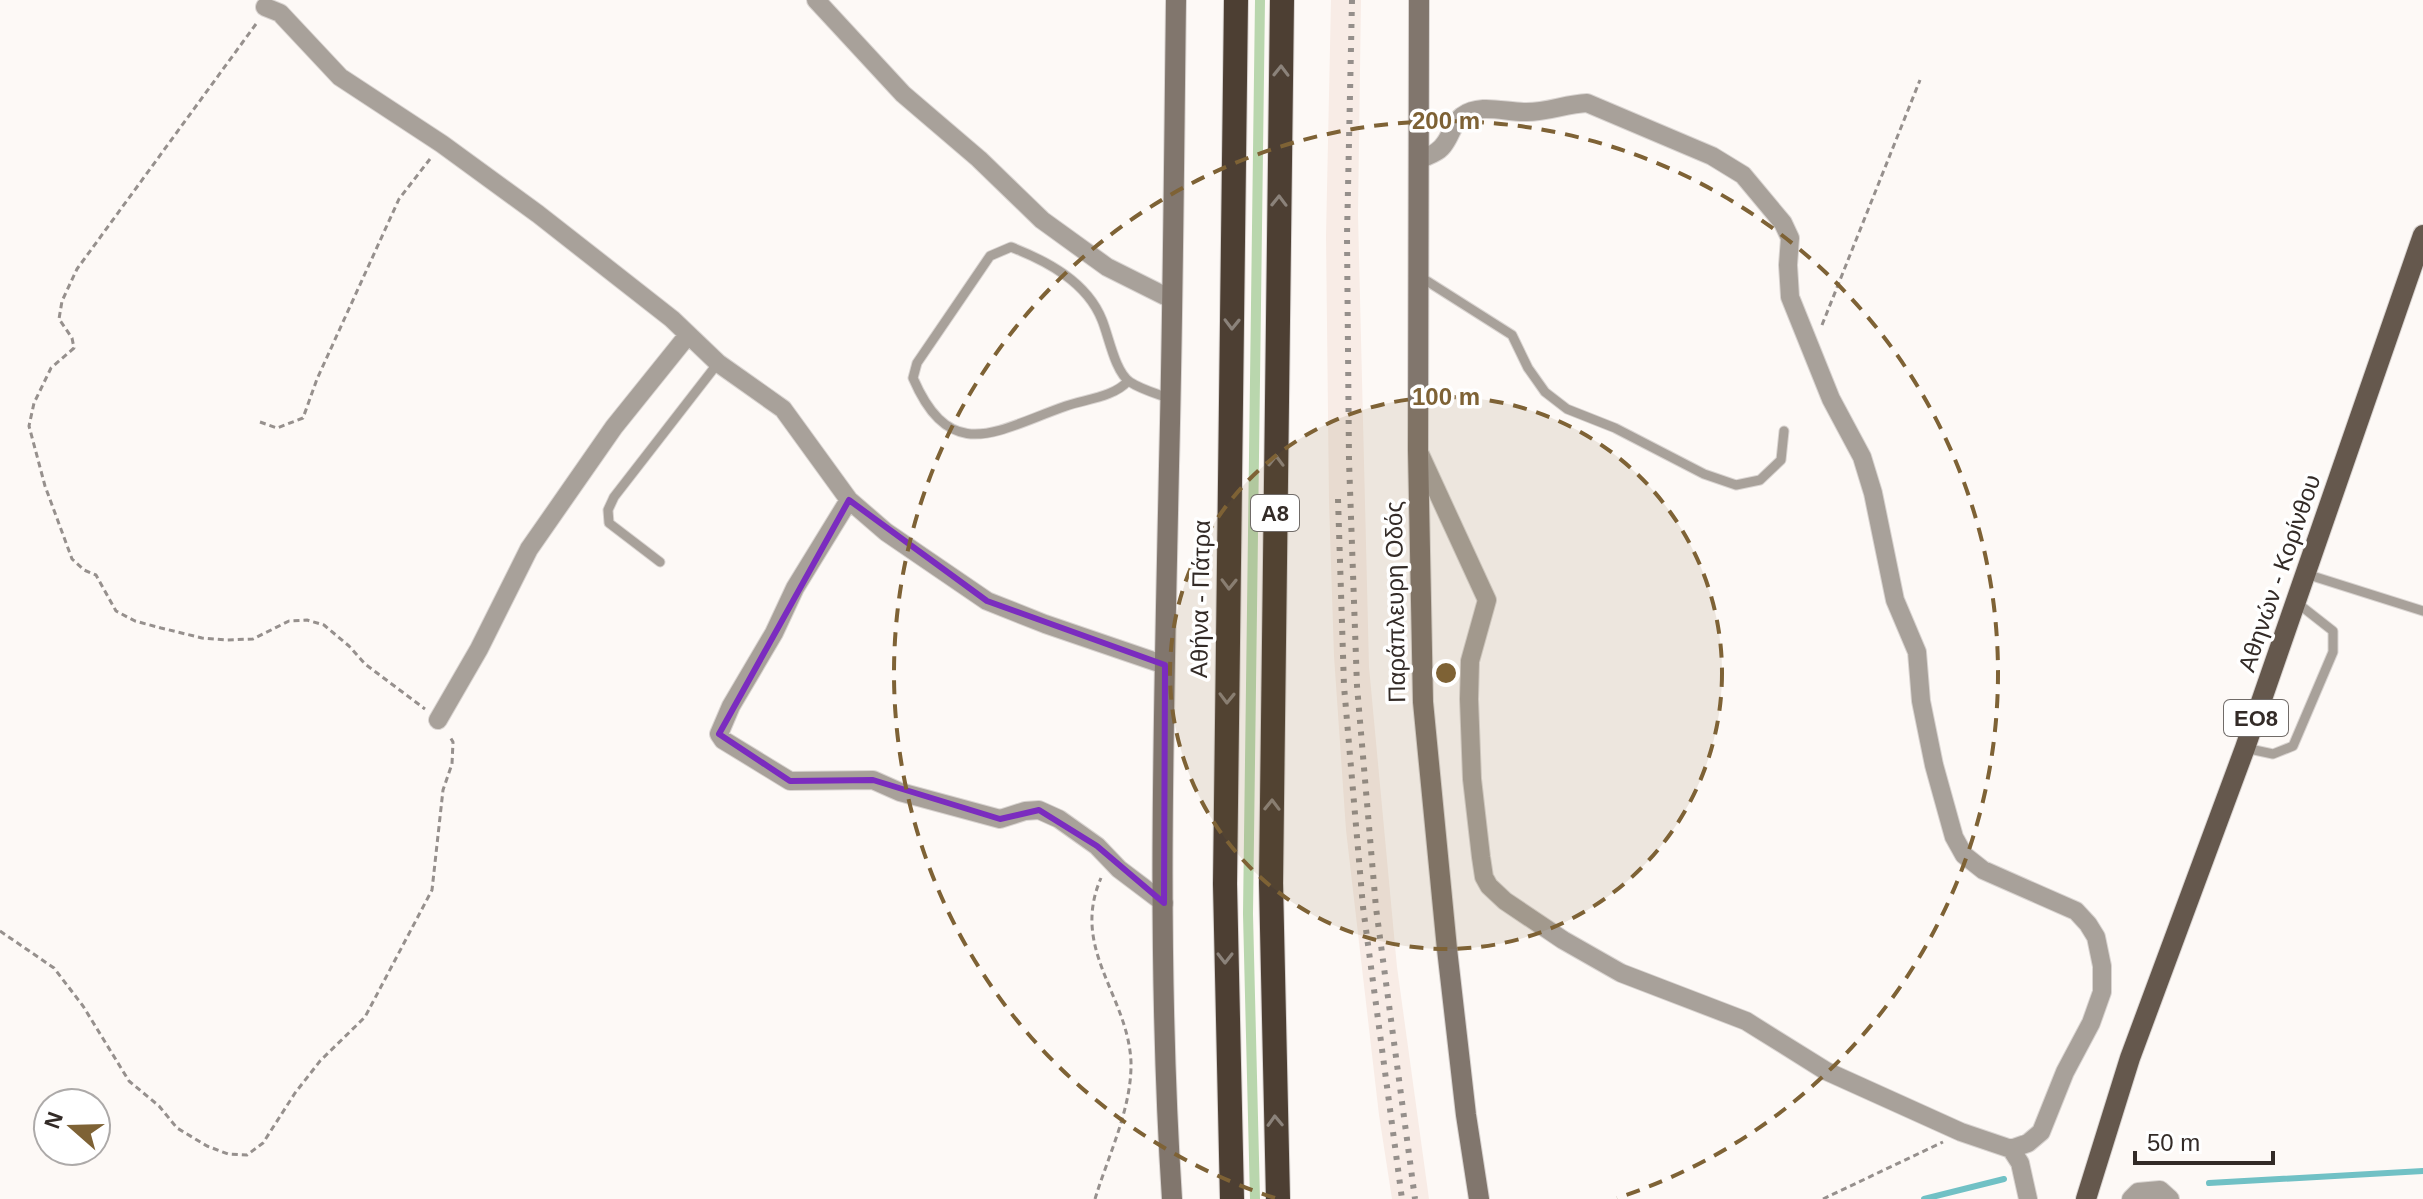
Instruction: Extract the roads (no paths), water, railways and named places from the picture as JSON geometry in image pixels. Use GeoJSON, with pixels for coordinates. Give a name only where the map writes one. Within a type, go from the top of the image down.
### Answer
{"type":"FeatureCollection","features":[{"type":"Feature","properties":{"kind":"highway","name":"Αθήνα - Πάτρα"},"geometry":{"type":"LineString","coordinates":[[1232,1199],[1225,884],[1236,0]]}},
{"type":"Feature","properties":{"kind":"highway","name":"Α8"},"geometry":{"type":"LineString","coordinates":[[1278,1199],[1271,883],[1282,0]]}},
{"type":"Feature","properties":{"kind":"main road"},"geometry":{"type":"LineString","coordinates":[[1172,1199],[1166,1093],[1164,903],[1176,0]]}},
{"type":"Feature","properties":{"kind":"main road","name":"Παράπλευρη Οδός"},"geometry":{"type":"LineString","coordinates":[[1419,0],[1418,450],[1423,702],[1447,949],[1467,1125],[1479,1199]]}},
{"type":"Feature","properties":{"kind":"main road","name":"Αθηνών - Κορίνθου"},"geometry":{"type":"LineString","coordinates":[[2086,1199],[2130,1058],[2245,748],[2423,235]]}},
{"type":"Feature","properties":{"kind":"street"},"geometry":{"type":"LineString","coordinates":[[816,0],[903,94],[979,159],[1042,220],[1107,267],[1171,299]]}},
{"type":"Feature","properties":{"kind":"street"},"geometry":{"type":"LineString","coordinates":[[265,7],[280,13],[340,77],[442,144],[538,214],[672,319],[718,363],[783,409],[849,500],[886,532],[987,601],[1165,665]]}},
{"type":"Feature","properties":{"kind":"street"},"geometry":{"type":"LineString","coordinates":[[1418,450],[1487,600],[1470,661],[1469,699],[1472,779],[1484,877],[1489,886],[1505,901],[1607,966],[1746,1021],[1826,1071],[1961,1132],[2011,1149],[2028,1143],[2041,1132],[2102,992],[2102,966],[2096,937],[2076,911],[1983,870],[1964,855],[1954,837],[1931,752],[1921,701],[1917,652],[1895,600],[1873,493],[1862,457],[1831,399],[1790,297],[1790,238],[1783,223],[1743,175],[1712,156],[1587,103],[1524,112],[1478,110],[1462,116],[1437,152],[1419,160]]}},
{"type":"Feature","properties":{"kind":"street"},"geometry":{"type":"LineString","coordinates":[[438,720],[479,649],[529,549],[614,427],[688,335]]}},
{"type":"Feature","properties":{"kind":"street"},"geometry":{"type":"LineString","coordinates":[[849,500],[795,588],[774,633],[731,706],[720,728],[719,734],[723,740],[790,781],[873,780],[900,792],[1000,819],[1039,810],[1059,819],[1097,846],[1164,903]]}},
{"type":"Feature","properties":{"kind":"street"},"geometry":{"type":"LineString","coordinates":[[2011,1149],[2020,1163],[2028,1199]]}},
{"type":"Feature","properties":{"kind":"street"},"geometry":{"type":"LineString","coordinates":[[2131,1199],[2138,1192],[2160,1190],[2170,1199]]}},
{"type":"Feature","properties":{"kind":"lane"},"geometry":{"type":"LineString","coordinates":[[1128,381],[1119,391],[1092,397],[975,437],[954,430],[941,421],[930,410],[913,378],[917,363],[990,256],[1011,247],[1036,256],[1080,285],[1101,317],[1114,358],[1128,381],[1171,399]]}},
{"type":"Feature","properties":{"kind":"lane"},"geometry":{"type":"LineString","coordinates":[[1419,276],[1512,335],[1545,392],[1567,409],[1615,428],[1704,474],[1736,485],[1760,480],[1781,460],[1784,431]]}},
{"type":"Feature","properties":{"kind":"lane"},"geometry":{"type":"LineString","coordinates":[[660,562],[609,523],[608,510],[614,497],[718,363]]}},
{"type":"Feature","properties":{"kind":"lane"},"geometry":{"type":"LineString","coordinates":[[2306,574],[2423,611]]}},
{"type":"Feature","properties":{"kind":"lane"},"geometry":{"type":"LineString","coordinates":[[2245,748],[2273,754],[2293,746],[2333,652],[2333,631],[2296,602]]}},
{"type":"Feature","properties":{"kind":"waterway"},"geometry":{"type":"LineString","coordinates":[[2209,1183],[2423,1171]]}},
{"type":"Feature","properties":{"kind":"waterway"},"geometry":{"type":"LineString","coordinates":[[1924,1199],[2004,1179]]}},
{"type":"Feature","properties":{"kind":"railway"},"geometry":{"type":"LineString","coordinates":[[1352,0],[1347,236],[1349,461],[1357,686],[1376,908],[1415,1199]]}},
{"type":"Feature","properties":{"kind":"railway"},"geometry":{"type":"LineString","coordinates":[[1338,499],[1344,686],[1363,907],[1402,1199]]}}]}
